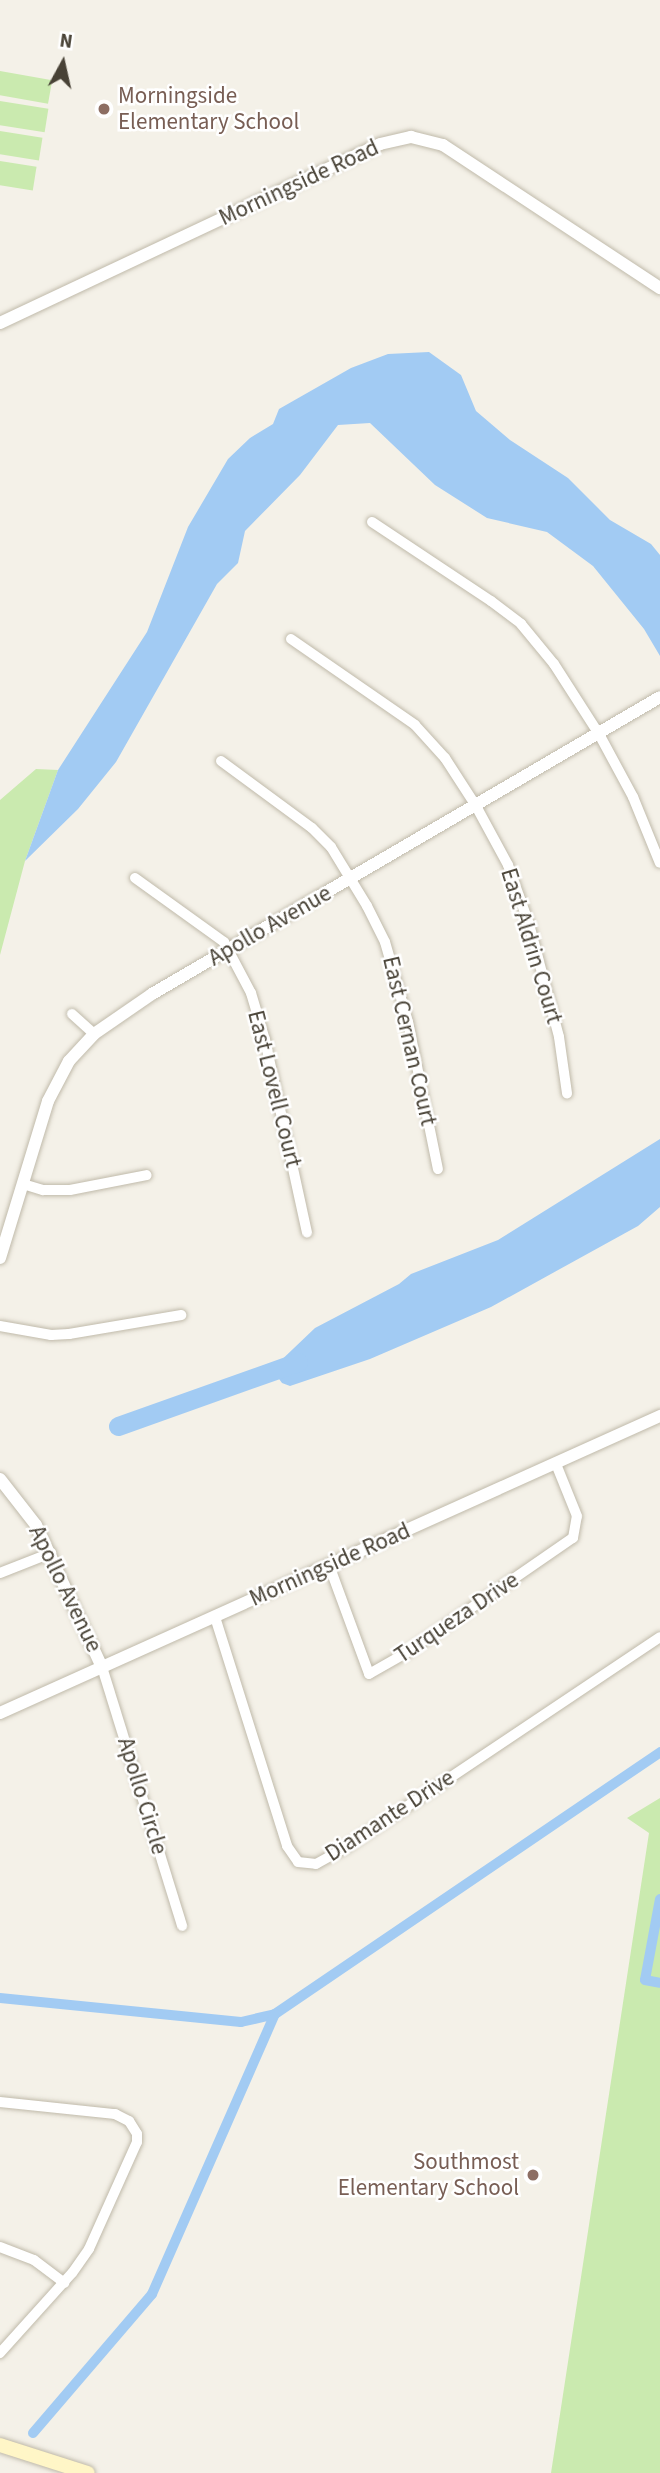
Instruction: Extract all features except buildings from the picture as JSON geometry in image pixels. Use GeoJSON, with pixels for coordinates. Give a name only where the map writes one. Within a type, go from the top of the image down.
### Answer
{"type":"FeatureCollection","features":[{"type":"Feature","properties":{"kind":"main road"},"geometry":{"type":"LineString","coordinates":[[0,2445],[88,2473]]}},
{"type":"Feature","properties":{"kind":"street","name":"Morningside Road"},"geometry":{"type":"LineString","coordinates":[[0,323],[380,144],[411,137],[443,145],[660,288]]}},
{"type":"Feature","properties":{"kind":"street"},"geometry":{"type":"LineString","coordinates":[[372,522],[521,624],[554,664],[599,734],[639,809],[660,863]]}},
{"type":"Feature","properties":{"kind":"street","name":"East Aldrin Court"},"geometry":{"type":"LineString","coordinates":[[291,639],[415,725],[445,758],[476,806],[508,865],[529,924],[559,1037],[567,1093]]}},
{"type":"Feature","properties":{"kind":"street","name":"Apollo Avenue"},"geometry":{"type":"LineString","coordinates":[[0,1258],[48,1101],[69,1061],[94,1034],[152,994],[660,697]]}},
{"type":"Feature","properties":{"kind":"street","name":"East Cernan Court"},"geometry":{"type":"LineString","coordinates":[[221,761],[312,828],[331,847],[351,879],[385,943],[408,1022],[438,1169]]}},
{"type":"Feature","properties":{"kind":"street","name":"East Lovell Court"},"geometry":{"type":"LineString","coordinates":[[135,878],[208,928],[229,950],[251,993],[265,1040],[307,1231]]}},
{"type":"Feature","properties":{"kind":"street"},"geometry":{"type":"LineString","coordinates":[[72,1014],[94,1034]]}},
{"type":"Feature","properties":{"kind":"street"},"geometry":{"type":"LineString","coordinates":[[23,1184],[43,1190],[70,1190],[147,1175]]}},
{"type":"Feature","properties":{"kind":"street"},"geometry":{"type":"LineString","coordinates":[[0,1326],[51,1335],[69,1334],[181,1315]]}},
{"type":"Feature","properties":{"kind":"street","name":"Morningside Road"},"geometry":{"type":"LineString","coordinates":[[0,1713],[660,1416]]}},
{"type":"Feature","properties":{"kind":"street","name":"Turqueza Drive"},"geometry":{"type":"LineString","coordinates":[[329,1565],[369,1674],[406,1653],[573,1538],[577,1516],[556,1464]]}},
{"type":"Feature","properties":{"kind":"street","name":"Apollo Avenue"},"geometry":{"type":"LineString","coordinates":[[0,1479],[36,1525],[102,1667]]}},
{"type":"Feature","properties":{"kind":"street"},"geometry":{"type":"LineString","coordinates":[[0,1573],[51,1553]]}},
{"type":"Feature","properties":{"kind":"street","name":"Diamante Drive"},"geometry":{"type":"LineString","coordinates":[[215,1617],[287,1846],[298,1862],[316,1864],[345,1848],[660,1637]]}},
{"type":"Feature","properties":{"kind":"street","name":"Apollo Circle"},"geometry":{"type":"LineString","coordinates":[[102,1667],[182,1926]]}},
{"type":"Feature","properties":{"kind":"street"},"geometry":{"type":"LineString","coordinates":[[0,2102],[115,2114],[129,2121],[137,2134],[135,2149],[96,2236],[64,2283],[0,2353]]}},
{"type":"Feature","properties":{"kind":"street"},"geometry":{"type":"LineString","coordinates":[[0,2247],[34,2259],[64,2283]]}},
{"type":"Feature","properties":{"kind":"green space"},"geometry":{"type":"Polygon","coordinates":[[[0,71],[52,80],[48,104],[0,95],[0,71]]]}},
{"type":"Feature","properties":{"kind":"green space"},"geometry":{"type":"Polygon","coordinates":[[[0,101],[48,109],[45,132],[0,125],[0,101]]]}},
{"type":"Feature","properties":{"kind":"green space"},"geometry":{"type":"Polygon","coordinates":[[[0,131],[42,138],[39,160],[0,154],[0,131]]]}},
{"type":"Feature","properties":{"kind":"green space"},"geometry":{"type":"Polygon","coordinates":[[[0,161],[37,167],[33,190],[0,185],[0,161]]]}},
{"type":"Feature","properties":{"kind":"green space"},"geometry":{"type":"Polygon","coordinates":[[[36,769],[58,770],[25,861],[0,955],[0,800],[36,769]]]}},
{"type":"Feature","properties":{"kind":"green space"},"geometry":{"type":"Polygon","coordinates":[[[660,1798],[660,2473],[551,2473],[649,1833],[627,1818],[660,1798]]]}},
{"type":"Feature","properties":{"kind":"water"},"geometry":{"type":"Polygon","coordinates":[[[429,352],[461,375],[476,411],[510,440],[568,478],[610,520],[651,544],[660,555],[660,656],[644,629],[593,566],[547,532],[487,518],[435,485],[370,423],[338,425],[300,475],[245,531],[238,563],[217,584],[116,762],[78,809],[25,861],[58,770],[147,632],[188,527],[228,459],[250,438],[273,424],[279,409],[351,368],[388,354],[429,352]]]}},
{"type":"Feature","properties":{"kind":"water"},"geometry":{"type":"Polygon","coordinates":[[[660,1139],[660,1207],[638,1226],[491,1307],[370,1359],[290,1386],[282,1383],[272,1369],[315,1328],[399,1284],[411,1274],[498,1240],[660,1139]]]}},
{"type":"Feature","properties":{"kind":"waterway"},"geometry":{"type":"LineString","coordinates":[[118,1426],[298,1362]]}},
{"type":"Feature","properties":{"kind":"waterway"},"geometry":{"type":"LineString","coordinates":[[0,1998],[241,2022],[275,2014],[660,1752]]}},
{"type":"Feature","properties":{"kind":"waterway"},"geometry":{"type":"LineString","coordinates":[[660,1899],[645,1980],[660,1983]]}},
{"type":"Feature","properties":{"kind":"waterway"},"geometry":{"type":"LineString","coordinates":[[33,2433],[152,2294],[275,2014]]}},
{"type":"Feature","properties":{"kind":"place","name":"Morningside Elementary School"},"geometry":{"type":"Point","coordinates":[104,109]}},
{"type":"Feature","properties":{"kind":"place","name":"Southmost Elementary School"},"geometry":{"type":"Point","coordinates":[533,2175]}}]}
